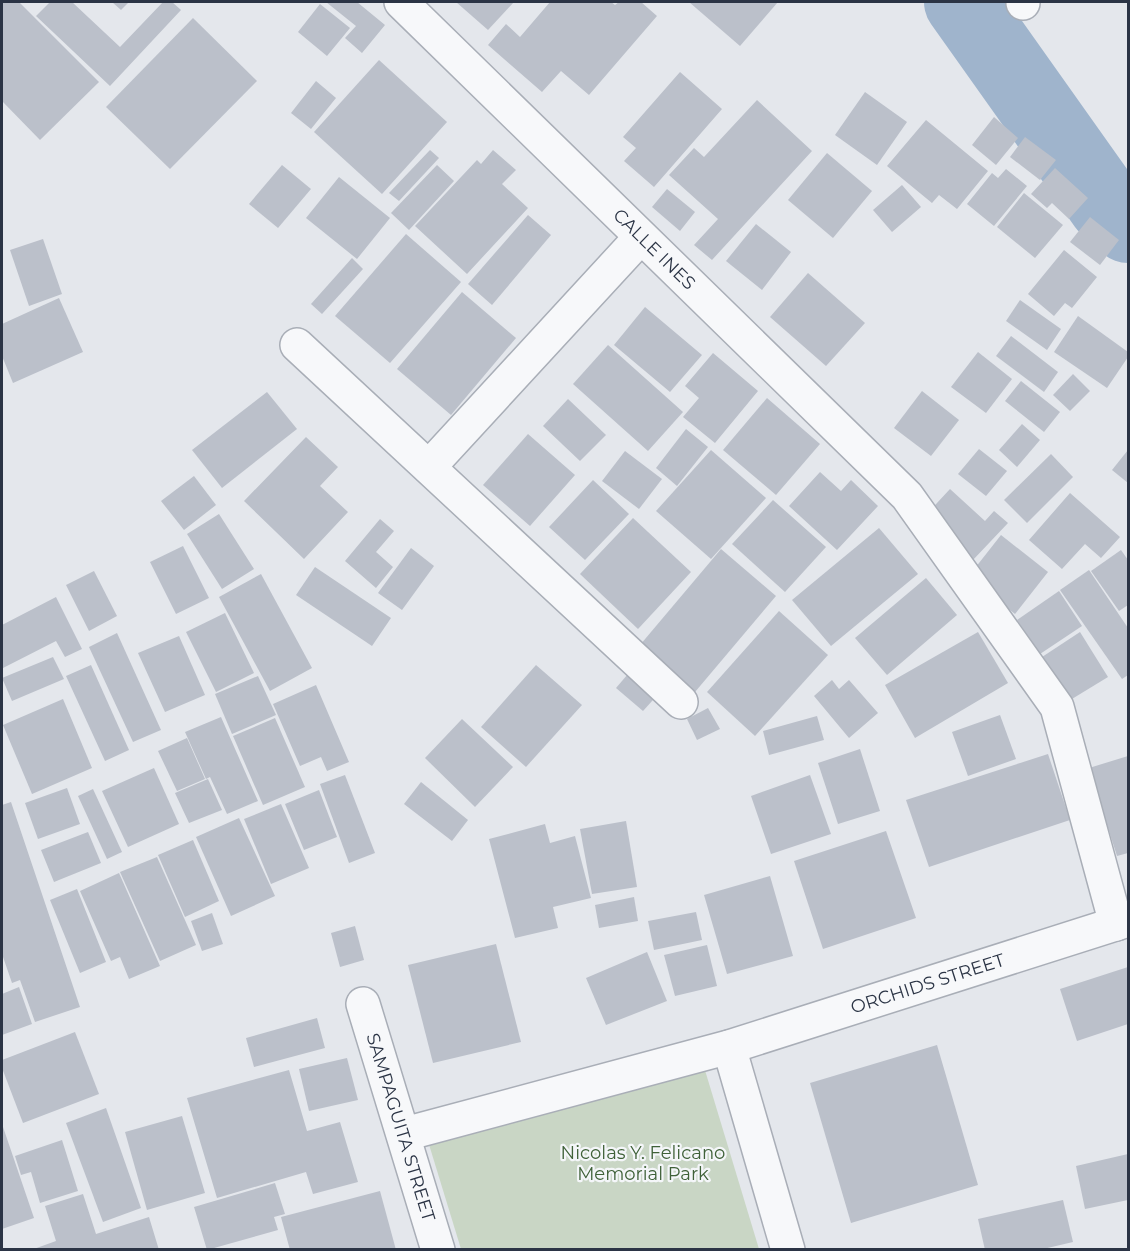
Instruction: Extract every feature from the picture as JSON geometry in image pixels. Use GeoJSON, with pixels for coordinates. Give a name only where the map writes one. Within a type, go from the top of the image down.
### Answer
{"type":"FeatureCollection","features":[{"type":"Feature","properties":{"kind":"street","name":"CALLE INES"},"geometry":{"type":"LineString","coordinates":[[401,2],[640,238],[907,496],[1057,707],[1122,922]]}},
{"type":"Feature","properties":{"kind":"street"},"geometry":{"type":"LineString","coordinates":[[429,467],[640,238]]}},
{"type":"Feature","properties":{"kind":"street"},"geometry":{"type":"LineString","coordinates":[[297,345],[681,702]]}},
{"type":"Feature","properties":{"kind":"street","name":"ORCHIDS STREET"},"geometry":{"type":"LineString","coordinates":[[405,1134],[729,1047],[1122,922]]}},
{"type":"Feature","properties":{"kind":"street","name":"SAMPAGUITA STREET"},"geometry":{"type":"LineString","coordinates":[[363,1004],[405,1134],[438,1250]]}},
{"type":"Feature","properties":{"kind":"street"},"geometry":{"type":"LineString","coordinates":[[729,1047],[788,1250]]}},
{"type":"Feature","properties":{"kind":"green space","name":"Nicolas Y. Felicano Memorial Park"},"geometry":{"type":"Polygon","coordinates":[[[701,1057],[759,1249],[461,1249],[427,1138],[701,1057]]]}},
{"type":"Feature","properties":{"kind":"building"},"geometry":{"type":"Polygon","coordinates":[[[2,2],[19,2],[99,82],[40,140],[2,101],[2,2]]]}},
{"type":"Feature","properties":{"kind":"building"},"geometry":{"type":"Polygon","coordinates":[[[50,2],[72,2],[120,47],[163,2],[172,2],[181,10],[110,86],[36,16],[50,2]]]}},
{"type":"Feature","properties":{"kind":"building"},"geometry":{"type":"Polygon","coordinates":[[[112,2],[129,2],[121,10],[112,2]]]}},
{"type":"Feature","properties":{"kind":"building"},"geometry":{"type":"Polygon","coordinates":[[[326,2],[357,2],[385,25],[362,53],[345,38],[356,26],[326,2]]]}},
{"type":"Feature","properties":{"kind":"building"},"geometry":{"type":"Polygon","coordinates":[[[456,2],[514,2],[488,30],[456,2]]]}},
{"type":"Feature","properties":{"kind":"building"},"geometry":{"type":"Polygon","coordinates":[[[550,2],[611,2],[615,5],[619,2],[641,2],[657,16],[589,95],[561,71],[542,92],[488,45],[506,24],[520,37],[550,2]]]}},
{"type":"Feature","properties":{"kind":"building"},"geometry":{"type":"Polygon","coordinates":[[[689,2],[778,2],[740,46],[689,2]]]}},
{"type":"Feature","properties":{"kind":"building"},"geometry":{"type":"Polygon","coordinates":[[[320,4],[350,28],[327,56],[298,32],[320,4]]]}},
{"type":"Feature","properties":{"kind":"building"},"geometry":{"type":"Polygon","coordinates":[[[193,18],[257,81],[170,169],[106,107],[193,18]]]}},
{"type":"Feature","properties":{"kind":"building"},"geometry":{"type":"Polygon","coordinates":[[[379,60],[447,122],[382,194],[314,132],[379,60]]]}},
{"type":"Feature","properties":{"kind":"building"},"geometry":{"type":"Polygon","coordinates":[[[680,72],[722,109],[654,187],[624,161],[636,148],[623,137],[680,72]]]}},
{"type":"Feature","properties":{"kind":"building"},"geometry":{"type":"Polygon","coordinates":[[[316,81],[336,98],[311,129],[291,113],[316,81]]]}},
{"type":"Feature","properties":{"kind":"building"},"geometry":{"type":"Polygon","coordinates":[[[865,92],[907,122],[877,165],[835,135],[865,92]]]}},
{"type":"Feature","properties":{"kind":"building"},"geometry":{"type":"Polygon","coordinates":[[[757,100],[812,151],[712,260],[694,245],[718,219],[669,175],[694,148],[704,157],[757,100]]]}},
{"type":"Feature","properties":{"kind":"building"},"geometry":{"type":"Polygon","coordinates":[[[994,117],[1018,138],[996,165],[972,145],[994,117]]]}},
{"type":"Feature","properties":{"kind":"building"},"geometry":{"type":"Polygon","coordinates":[[[926,120],[988,171],[957,209],[939,195],[932,203],[887,166],[926,120]]]}},
{"type":"Feature","properties":{"kind":"building"},"geometry":{"type":"Polygon","coordinates":[[[1025,137],[1056,160],[1040,180],[1010,157],[1025,137]]]}},
{"type":"Feature","properties":{"kind":"building"},"geometry":{"type":"Polygon","coordinates":[[[430,150],[439,158],[399,201],[389,193],[430,150]]]}},
{"type":"Feature","properties":{"kind":"building"},"geometry":{"type":"Polygon","coordinates":[[[493,150],[516,170],[502,184],[528,208],[467,274],[415,226],[477,160],[481,164],[493,150]]]}},
{"type":"Feature","properties":{"kind":"building"},"geometry":{"type":"Polygon","coordinates":[[[827,153],[872,191],[833,238],[788,200],[827,153]]]}},
{"type":"Feature","properties":{"kind":"building"},"geometry":{"type":"Polygon","coordinates":[[[282,165],[311,189],[278,228],[249,204],[282,165]]]}},
{"type":"Feature","properties":{"kind":"building"},"geometry":{"type":"Polygon","coordinates":[[[437,165],[454,181],[409,230],[391,213],[437,165]]]}},
{"type":"Feature","properties":{"kind":"building"},"geometry":{"type":"Polygon","coordinates":[[[1055,168],[1088,198],[1069,219],[1052,203],[1047,208],[1031,194],[1055,168]]]}},
{"type":"Feature","properties":{"kind":"building"},"geometry":{"type":"Polygon","coordinates":[[[1006,169],[1027,186],[994,226],[967,204],[992,173],[998,178],[1006,169]]]}},
{"type":"Feature","properties":{"kind":"building"},"geometry":{"type":"Polygon","coordinates":[[[339,177],[390,218],[357,259],[306,218],[339,177]]]}},
{"type":"Feature","properties":{"kind":"building"},"geometry":{"type":"Polygon","coordinates":[[[902,185],[921,207],[892,232],[873,210],[902,185]]]}},
{"type":"Feature","properties":{"kind":"building"},"geometry":{"type":"Polygon","coordinates":[[[667,189],[695,212],[680,231],[652,207],[667,189]]]}},
{"type":"Feature","properties":{"kind":"building"},"geometry":{"type":"Polygon","coordinates":[[[1024,193],[1063,225],[1035,258],[997,227],[1024,193]]]}},
{"type":"Feature","properties":{"kind":"building"},"geometry":{"type":"Polygon","coordinates":[[[528,215],[551,235],[492,305],[468,284],[528,215]]]}},
{"type":"Feature","properties":{"kind":"building"},"geometry":{"type":"Polygon","coordinates":[[[1090,217],[1119,240],[1100,265],[1070,242],[1090,217]]]}},
{"type":"Feature","properties":{"kind":"building"},"geometry":{"type":"Polygon","coordinates":[[[756,224],[791,252],[762,290],[726,261],[756,224]]]}},
{"type":"Feature","properties":{"kind":"building"},"geometry":{"type":"Polygon","coordinates":[[[406,234],[461,282],[390,363],[335,316],[406,234]]]}},
{"type":"Feature","properties":{"kind":"building"},"geometry":{"type":"Polygon","coordinates":[[[43,239],[62,294],[29,306],[10,250],[43,239]]]}},
{"type":"Feature","properties":{"kind":"building"},"geometry":{"type":"Polygon","coordinates":[[[1064,250],[1097,277],[1072,308],[1065,303],[1054,316],[1028,294],[1064,250]]]}},
{"type":"Feature","properties":{"kind":"building"},"geometry":{"type":"Polygon","coordinates":[[[352,258],[363,269],[322,314],[311,304],[352,258]]]}},
{"type":"Feature","properties":{"kind":"building"},"geometry":{"type":"Polygon","coordinates":[[[808,273],[865,323],[826,366],[770,317],[808,273]]]}},
{"type":"Feature","properties":{"kind":"building"},"geometry":{"type":"Polygon","coordinates":[[[462,292],[516,338],[451,415],[397,369],[462,292]]]}},
{"type":"Feature","properties":{"kind":"building"},"geometry":{"type":"Polygon","coordinates":[[[59,298],[83,352],[13,383],[2,356],[2,324],[59,298]]]}},
{"type":"Feature","properties":{"kind":"building"},"geometry":{"type":"Polygon","coordinates":[[[1020,300],[1061,329],[1047,350],[1006,321],[1020,300]]]}},
{"type":"Feature","properties":{"kind":"building"},"geometry":{"type":"Polygon","coordinates":[[[645,307],[702,355],[670,392],[614,345],[645,307]]]}},
{"type":"Feature","properties":{"kind":"building"},"geometry":{"type":"Polygon","coordinates":[[[1078,316],[1128,352],[1128,357],[1107,388],[1054,352],[1078,316]]]}},
{"type":"Feature","properties":{"kind":"building"},"geometry":{"type":"Polygon","coordinates":[[[1011,336],[1058,372],[1044,392],[996,356],[1011,336]]]}},
{"type":"Feature","properties":{"kind":"building"},"geometry":{"type":"Polygon","coordinates":[[[608,345],[683,412],[648,451],[573,384],[608,345]]]}},
{"type":"Feature","properties":{"kind":"building"},"geometry":{"type":"Polygon","coordinates":[[[978,352],[1012,379],[986,413],[951,387],[978,352]]]}},
{"type":"Feature","properties":{"kind":"building"},"geometry":{"type":"Polygon","coordinates":[[[713,353],[758,391],[715,443],[683,417],[699,398],[685,386],[713,353]]]}},
{"type":"Feature","properties":{"kind":"building"},"geometry":{"type":"Polygon","coordinates":[[[1073,374],[1090,391],[1070,411],[1053,395],[1073,374]]]}},
{"type":"Feature","properties":{"kind":"building"},"geometry":{"type":"Polygon","coordinates":[[[1021,381],[1060,412],[1044,432],[1005,401],[1021,381]]]}},
{"type":"Feature","properties":{"kind":"building"},"geometry":{"type":"Polygon","coordinates":[[[922,391],[959,420],[931,456],[894,428],[922,391]]]}},
{"type":"Feature","properties":{"kind":"building"},"geometry":{"type":"Polygon","coordinates":[[[267,392],[297,429],[222,488],[192,450],[267,392]]]}},
{"type":"Feature","properties":{"kind":"building"},"geometry":{"type":"Polygon","coordinates":[[[767,398],[820,444],[776,495],[723,450],[767,398]]]}},
{"type":"Feature","properties":{"kind":"building"},"geometry":{"type":"Polygon","coordinates":[[[568,399],[606,435],[580,461],[543,426],[568,399]]]}},
{"type":"Feature","properties":{"kind":"building"},"geometry":{"type":"Polygon","coordinates":[[[1022,424],[1040,440],[1017,467],[999,450],[1022,424]]]}},
{"type":"Feature","properties":{"kind":"building"},"geometry":{"type":"Polygon","coordinates":[[[686,429],[708,447],[677,486],[656,468],[686,429]]]}},
{"type":"Feature","properties":{"kind":"building"},"geometry":{"type":"Polygon","coordinates":[[[528,434],[575,475],[530,526],[483,485],[528,434]]]}},
{"type":"Feature","properties":{"kind":"building"},"geometry":{"type":"Polygon","coordinates":[[[306,437],[338,467],[320,486],[348,512],[304,559],[244,501],[306,437]]]}},
{"type":"Feature","properties":{"kind":"building"},"geometry":{"type":"Polygon","coordinates":[[[979,449],[1007,471],[986,496],[958,474],[979,449]]]}},
{"type":"Feature","properties":{"kind":"building"},"geometry":{"type":"Polygon","coordinates":[[[711,450],[766,498],[711,559],[656,511],[711,450]]]}},
{"type":"Feature","properties":{"kind":"building"},"geometry":{"type":"Polygon","coordinates":[[[1128,450],[1128,483],[1112,470],[1128,450]]]}},
{"type":"Feature","properties":{"kind":"building"},"geometry":{"type":"Polygon","coordinates":[[[625,451],[662,479],[639,509],[602,481],[625,451]]]}},
{"type":"Feature","properties":{"kind":"building"},"geometry":{"type":"Polygon","coordinates":[[[1051,454],[1073,477],[1027,523],[1004,500],[1051,454]]]}},
{"type":"Feature","properties":{"kind":"building"},"geometry":{"type":"Polygon","coordinates":[[[820,472],[841,491],[851,480],[878,506],[837,550],[789,506],[820,472]]]}},
{"type":"Feature","properties":{"kind":"building"},"geometry":{"type":"Polygon","coordinates":[[[194,476],[216,505],[184,530],[161,501],[194,476]]]}},
{"type":"Feature","properties":{"kind":"building"},"geometry":{"type":"Polygon","coordinates":[[[593,480],[629,514],[585,560],[549,527],[593,480]]]}},
{"type":"Feature","properties":{"kind":"building"},"geometry":{"type":"Polygon","coordinates":[[[950,489],[985,521],[994,511],[1008,523],[972,561],[924,517],[950,489]]]}},
{"type":"Feature","properties":{"kind":"building"},"geometry":{"type":"Polygon","coordinates":[[[1070,493],[1120,537],[1101,558],[1085,544],[1062,569],[1029,540],[1070,493]]]}},
{"type":"Feature","properties":{"kind":"building"},"geometry":{"type":"Polygon","coordinates":[[[773,500],[826,547],[785,592],[732,544],[773,500]]]}},
{"type":"Feature","properties":{"kind":"building"},"geometry":{"type":"Polygon","coordinates":[[[219,514],[254,569],[222,589],[187,534],[219,514]]]}},
{"type":"Feature","properties":{"kind":"building"},"geometry":{"type":"Polygon","coordinates":[[[633,518],[691,572],[638,629],[580,574],[633,518]]]}},
{"type":"Feature","properties":{"kind":"building"},"geometry":{"type":"Polygon","coordinates":[[[380,519],[394,531],[376,552],[393,567],[376,588],[345,561],[380,519]]]}},
{"type":"Feature","properties":{"kind":"building"},"geometry":{"type":"Polygon","coordinates":[[[879,528],[918,574],[831,646],[792,600],[879,528]]]}},
{"type":"Feature","properties":{"kind":"building"},"geometry":{"type":"Polygon","coordinates":[[[1001,535],[1048,572],[1015,614],[968,577],[1001,535]]]}},
{"type":"Feature","properties":{"kind":"building"},"geometry":{"type":"Polygon","coordinates":[[[183,546],[209,598],[176,614],[150,562],[183,546]]]}},
{"type":"Feature","properties":{"kind":"building"},"geometry":{"type":"Polygon","coordinates":[[[411,548],[434,566],[402,610],[378,593],[411,548]]]}},
{"type":"Feature","properties":{"kind":"building"},"geometry":{"type":"Polygon","coordinates":[[[721,549],[776,596],[695,692],[640,645],[721,549]]]}},
{"type":"Feature","properties":{"kind":"building"},"geometry":{"type":"Polygon","coordinates":[[[1121,550],[1128,560],[1128,605],[1119,611],[1091,571],[1121,550]]]}},
{"type":"Feature","properties":{"kind":"building"},"geometry":{"type":"Polygon","coordinates":[[[315,567],[391,618],[372,646],[296,595],[315,567]]]}},
{"type":"Feature","properties":{"kind":"building"},"geometry":{"type":"Polygon","coordinates":[[[1089,570],[1128,628],[1128,675],[1122,679],[1060,590],[1089,570]]]}},
{"type":"Feature","properties":{"kind":"building"},"geometry":{"type":"Polygon","coordinates":[[[94,571],[117,616],[89,631],[66,585],[94,571]]]}},
{"type":"Feature","properties":{"kind":"building"},"geometry":{"type":"Polygon","coordinates":[[[261,574],[312,668],[270,691],[219,597],[261,574]]]}},
{"type":"Feature","properties":{"kind":"building"},"geometry":{"type":"Polygon","coordinates":[[[926,578],[957,615],[887,675],[855,638],[926,578]]]}},
{"type":"Feature","properties":{"kind":"building"},"geometry":{"type":"Polygon","coordinates":[[[1059,591],[1082,626],[1040,654],[1017,620],[1059,591]]]}},
{"type":"Feature","properties":{"kind":"building"},"geometry":{"type":"Polygon","coordinates":[[[56,597],[82,649],[65,657],[56,641],[3,668],[2,625],[56,597]]]}},
{"type":"Feature","properties":{"kind":"building"},"geometry":{"type":"Polygon","coordinates":[[[779,611],[828,655],[755,736],[707,692],[779,611]]]}},
{"type":"Feature","properties":{"kind":"building"},"geometry":{"type":"Polygon","coordinates":[[[225,613],[254,673],[216,692],[186,632],[225,613]]]}},
{"type":"Feature","properties":{"kind":"building"},"geometry":{"type":"Polygon","coordinates":[[[978,632],[1008,683],[915,738],[885,685],[978,632]]]}},
{"type":"Feature","properties":{"kind":"building"},"geometry":{"type":"Polygon","coordinates":[[[1080,632],[1108,677],[1067,702],[1039,659],[1080,632]]]}},
{"type":"Feature","properties":{"kind":"building"},"geometry":{"type":"Polygon","coordinates":[[[117,633],[161,730],[133,742],[89,647],[117,633]]]}},
{"type":"Feature","properties":{"kind":"building"},"geometry":{"type":"Polygon","coordinates":[[[179,636],[205,695],[165,712],[138,653],[179,636]]]}},
{"type":"Feature","properties":{"kind":"building"},"geometry":{"type":"Polygon","coordinates":[[[53,657],[64,679],[12,701],[2,678],[53,657]]]}},
{"type":"Feature","properties":{"kind":"building"},"geometry":{"type":"Polygon","coordinates":[[[91,665],[129,750],[105,761],[66,676],[91,665]]]}},
{"type":"Feature","properties":{"kind":"building"},"geometry":{"type":"Polygon","coordinates":[[[536,665],[582,705],[526,767],[481,727],[536,665]]]}},
{"type":"Feature","properties":{"kind":"building"},"geometry":{"type":"Polygon","coordinates":[[[634,667],[662,690],[643,711],[616,688],[634,667]]]}},
{"type":"Feature","properties":{"kind":"building"},"geometry":{"type":"Polygon","coordinates":[[[258,676],[276,715],[232,734],[215,694],[258,676]]]}},
{"type":"Feature","properties":{"kind":"building"},"geometry":{"type":"Polygon","coordinates":[[[832,680],[839,689],[849,680],[878,713],[849,738],[814,696],[832,680]]]}},
{"type":"Feature","properties":{"kind":"building"},"geometry":{"type":"Polygon","coordinates":[[[316,685],[349,762],[327,771],[321,757],[300,766],[273,704],[316,685]]]}},
{"type":"Feature","properties":{"kind":"building"},"geometry":{"type":"Polygon","coordinates":[[[63,699],[92,768],[32,794],[3,725],[63,699]]]}},
{"type":"Feature","properties":{"kind":"building"},"geometry":{"type":"Polygon","coordinates":[[[708,708],[720,729],[697,740],[687,719],[708,708]]]}},
{"type":"Feature","properties":{"kind":"building"},"geometry":{"type":"Polygon","coordinates":[[[1000,715],[1016,759],[968,776],[952,732],[1000,715]]]}},
{"type":"Feature","properties":{"kind":"building"},"geometry":{"type":"Polygon","coordinates":[[[817,716],[824,740],[769,755],[763,731],[817,716]]]}},
{"type":"Feature","properties":{"kind":"building"},"geometry":{"type":"Polygon","coordinates":[[[221,717],[258,801],[227,814],[210,777],[206,779],[185,732],[221,717]]]}},
{"type":"Feature","properties":{"kind":"building"},"geometry":{"type":"Polygon","coordinates":[[[275,718],[305,787],[263,805],[233,736],[275,718]]]}},
{"type":"Feature","properties":{"kind":"building"},"geometry":{"type":"Polygon","coordinates":[[[462,719],[513,767],[475,807],[425,758],[462,719]]]}},
{"type":"Feature","properties":{"kind":"building"},"geometry":{"type":"Polygon","coordinates":[[[187,738],[205,779],[177,791],[158,751],[187,738]]]}},
{"type":"Feature","properties":{"kind":"building"},"geometry":{"type":"Polygon","coordinates":[[[860,749],[880,811],[838,824],[818,763],[860,749]]]}},
{"type":"Feature","properties":{"kind":"building"},"geometry":{"type":"Polygon","coordinates":[[[1048,754],[1070,820],[929,867],[906,800],[1048,754]]]}},
{"type":"Feature","properties":{"kind":"building"},"geometry":{"type":"Polygon","coordinates":[[[1128,756],[1128,853],[1117,856],[1089,768],[1128,756]]]}},
{"type":"Feature","properties":{"kind":"building"},"geometry":{"type":"Polygon","coordinates":[[[154,768],[179,824],[128,847],[102,791],[154,768]]]}},
{"type":"Feature","properties":{"kind":"building"},"geometry":{"type":"Polygon","coordinates":[[[345,775],[375,853],[349,863],[320,784],[345,775]]]}},
{"type":"Feature","properties":{"kind":"building"},"geometry":{"type":"Polygon","coordinates":[[[810,775],[831,834],[771,854],[751,796],[810,775]]]}},
{"type":"Feature","properties":{"kind":"building"},"geometry":{"type":"Polygon","coordinates":[[[208,779],[222,810],[189,823],[175,793],[208,779]]]}},
{"type":"Feature","properties":{"kind":"building"},"geometry":{"type":"Polygon","coordinates":[[[421,782],[468,820],[452,841],[404,804],[421,782]]]}},
{"type":"Feature","properties":{"kind":"building"},"geometry":{"type":"Polygon","coordinates":[[[67,788],[80,824],[38,839],[25,803],[67,788]]]}},
{"type":"Feature","properties":{"kind":"building"},"geometry":{"type":"Polygon","coordinates":[[[93,789],[122,852],[107,859],[78,796],[93,789]]]}},
{"type":"Feature","properties":{"kind":"building"},"geometry":{"type":"Polygon","coordinates":[[[319,790],[337,837],[304,850],[285,804],[319,790]]]}},
{"type":"Feature","properties":{"kind":"building"},"geometry":{"type":"Polygon","coordinates":[[[11,802],[80,1007],[35,1022],[20,980],[12,983],[2,954],[2,805],[11,802]]]}},
{"type":"Feature","properties":{"kind":"building"},"geometry":{"type":"Polygon","coordinates":[[[281,804],[309,868],[271,884],[244,819],[281,804]]]}},
{"type":"Feature","properties":{"kind":"building"},"geometry":{"type":"Polygon","coordinates":[[[239,818],[275,896],[231,916],[196,837],[239,818]]]}},
{"type":"Feature","properties":{"kind":"building"},"geometry":{"type":"Polygon","coordinates":[[[626,821],[637,887],[592,894],[580,829],[626,821]]]}},
{"type":"Feature","properties":{"kind":"building"},"geometry":{"type":"Polygon","coordinates":[[[545,824],[550,843],[575,836],[591,898],[553,907],[558,928],[515,938],[489,839],[545,824]]]}},
{"type":"Feature","properties":{"kind":"building"},"geometry":{"type":"Polygon","coordinates":[[[886,831],[916,918],[823,949],[794,861],[886,831]]]}},
{"type":"Feature","properties":{"kind":"building"},"geometry":{"type":"Polygon","coordinates":[[[88,832],[101,863],[54,882],[41,850],[88,832]]]}},
{"type":"Feature","properties":{"kind":"building"},"geometry":{"type":"Polygon","coordinates":[[[193,840],[219,901],[185,917],[158,855],[193,840]]]}},
{"type":"Feature","properties":{"kind":"building"},"geometry":{"type":"Polygon","coordinates":[[[157,857],[196,945],[160,961],[120,872],[157,857]]]}},
{"type":"Feature","properties":{"kind":"building"},"geometry":{"type":"Polygon","coordinates":[[[119,873],[160,966],[129,979],[120,957],[111,961],[80,891],[119,873]]]}},
{"type":"Feature","properties":{"kind":"building"},"geometry":{"type":"Polygon","coordinates":[[[770,876],[793,956],[727,974],[704,895],[770,876]]]}},
{"type":"Feature","properties":{"kind":"building"},"geometry":{"type":"Polygon","coordinates":[[[77,889],[106,962],[80,973],[50,900],[77,889]]]}},
{"type":"Feature","properties":{"kind":"building"},"geometry":{"type":"Polygon","coordinates":[[[634,897],[638,921],[599,928],[595,905],[634,897]]]}},
{"type":"Feature","properties":{"kind":"building"},"geometry":{"type":"Polygon","coordinates":[[[696,912],[702,940],[654,950],[648,921],[696,912]]]}},
{"type":"Feature","properties":{"kind":"building"},"geometry":{"type":"Polygon","coordinates":[[[212,913],[223,944],[202,951],[191,921],[212,913]]]}},
{"type":"Feature","properties":{"kind":"building"},"geometry":{"type":"Polygon","coordinates":[[[355,926],[364,960],[340,967],[331,933],[355,926]]]}},
{"type":"Feature","properties":{"kind":"building"},"geometry":{"type":"Polygon","coordinates":[[[496,944],[521,1042],[433,1063],[408,965],[496,944]]]}},
{"type":"Feature","properties":{"kind":"building"},"geometry":{"type":"Polygon","coordinates":[[[707,945],[717,986],[675,996],[664,955],[707,945]]]}},
{"type":"Feature","properties":{"kind":"building"},"geometry":{"type":"Polygon","coordinates":[[[647,952],[667,1001],[606,1025],[586,978],[647,952]]]}},
{"type":"Feature","properties":{"kind":"building"},"geometry":{"type":"Polygon","coordinates":[[[1128,967],[1128,1024],[1077,1041],[1060,989],[1128,967]]]}},
{"type":"Feature","properties":{"kind":"building"},"geometry":{"type":"Polygon","coordinates":[[[19,987],[32,1024],[2,1035],[2,994],[19,987]]]}},
{"type":"Feature","properties":{"kind":"building"},"geometry":{"type":"Polygon","coordinates":[[[317,1018],[325,1048],[254,1067],[246,1038],[317,1018]]]}},
{"type":"Feature","properties":{"kind":"building"},"geometry":{"type":"Polygon","coordinates":[[[75,1032],[99,1094],[23,1123],[2,1068],[2,1060],[75,1032]]]}},
{"type":"Feature","properties":{"kind":"building"},"geometry":{"type":"Polygon","coordinates":[[[937,1045],[978,1185],[851,1223],[810,1083],[937,1045]]]}},
{"type":"Feature","properties":{"kind":"building"},"geometry":{"type":"Polygon","coordinates":[[[347,1058],[358,1100],[309,1111],[299,1069],[347,1058]]]}},
{"type":"Feature","properties":{"kind":"building"},"geometry":{"type":"Polygon","coordinates":[[[289,1070],[307,1131],[340,1122],[358,1182],[313,1194],[306,1172],[217,1198],[187,1098],[289,1070]]]}},
{"type":"Feature","properties":{"kind":"building"},"geometry":{"type":"Polygon","coordinates":[[[106,1108],[141,1208],[103,1222],[66,1123],[106,1108]]]}},
{"type":"Feature","properties":{"kind":"building"},"geometry":{"type":"Polygon","coordinates":[[[182,1116],[205,1193],[147,1210],[125,1132],[182,1116]]]}},
{"type":"Feature","properties":{"kind":"building"},"geometry":{"type":"Polygon","coordinates":[[[2,1124],[34,1218],[2,1229],[2,1124]]]}},
{"type":"Feature","properties":{"kind":"building"},"geometry":{"type":"Polygon","coordinates":[[[62,1140],[78,1191],[40,1203],[31,1172],[21,1175],[15,1156],[62,1140]]]}},
{"type":"Feature","properties":{"kind":"building"},"geometry":{"type":"Polygon","coordinates":[[[1128,1154],[1128,1200],[1085,1209],[1076,1166],[1128,1154]]]}},
{"type":"Feature","properties":{"kind":"building"},"geometry":{"type":"Polygon","coordinates":[[[275,1183],[285,1214],[274,1217],[278,1230],[207,1250],[194,1207],[275,1183]]]}},
{"type":"Feature","properties":{"kind":"building"},"geometry":{"type":"Polygon","coordinates":[[[380,1191],[396,1250],[290,1250],[281,1217],[380,1191]]]}},
{"type":"Feature","properties":{"kind":"building"},"geometry":{"type":"Polygon","coordinates":[[[83,1194],[96,1234],[149,1217],[159,1250],[31,1250],[56,1241],[45,1206],[83,1194]]]}},
{"type":"Feature","properties":{"kind":"building"},"geometry":{"type":"Polygon","coordinates":[[[1063,1200],[1073,1242],[1039,1250],[985,1250],[978,1219],[1063,1200]]]}},
{"type":"Feature","properties":{"kind":"waterway"},"geometry":{"type":"LineString","coordinates":[[962,2],[1106,205],[1128,225]]}}]}
